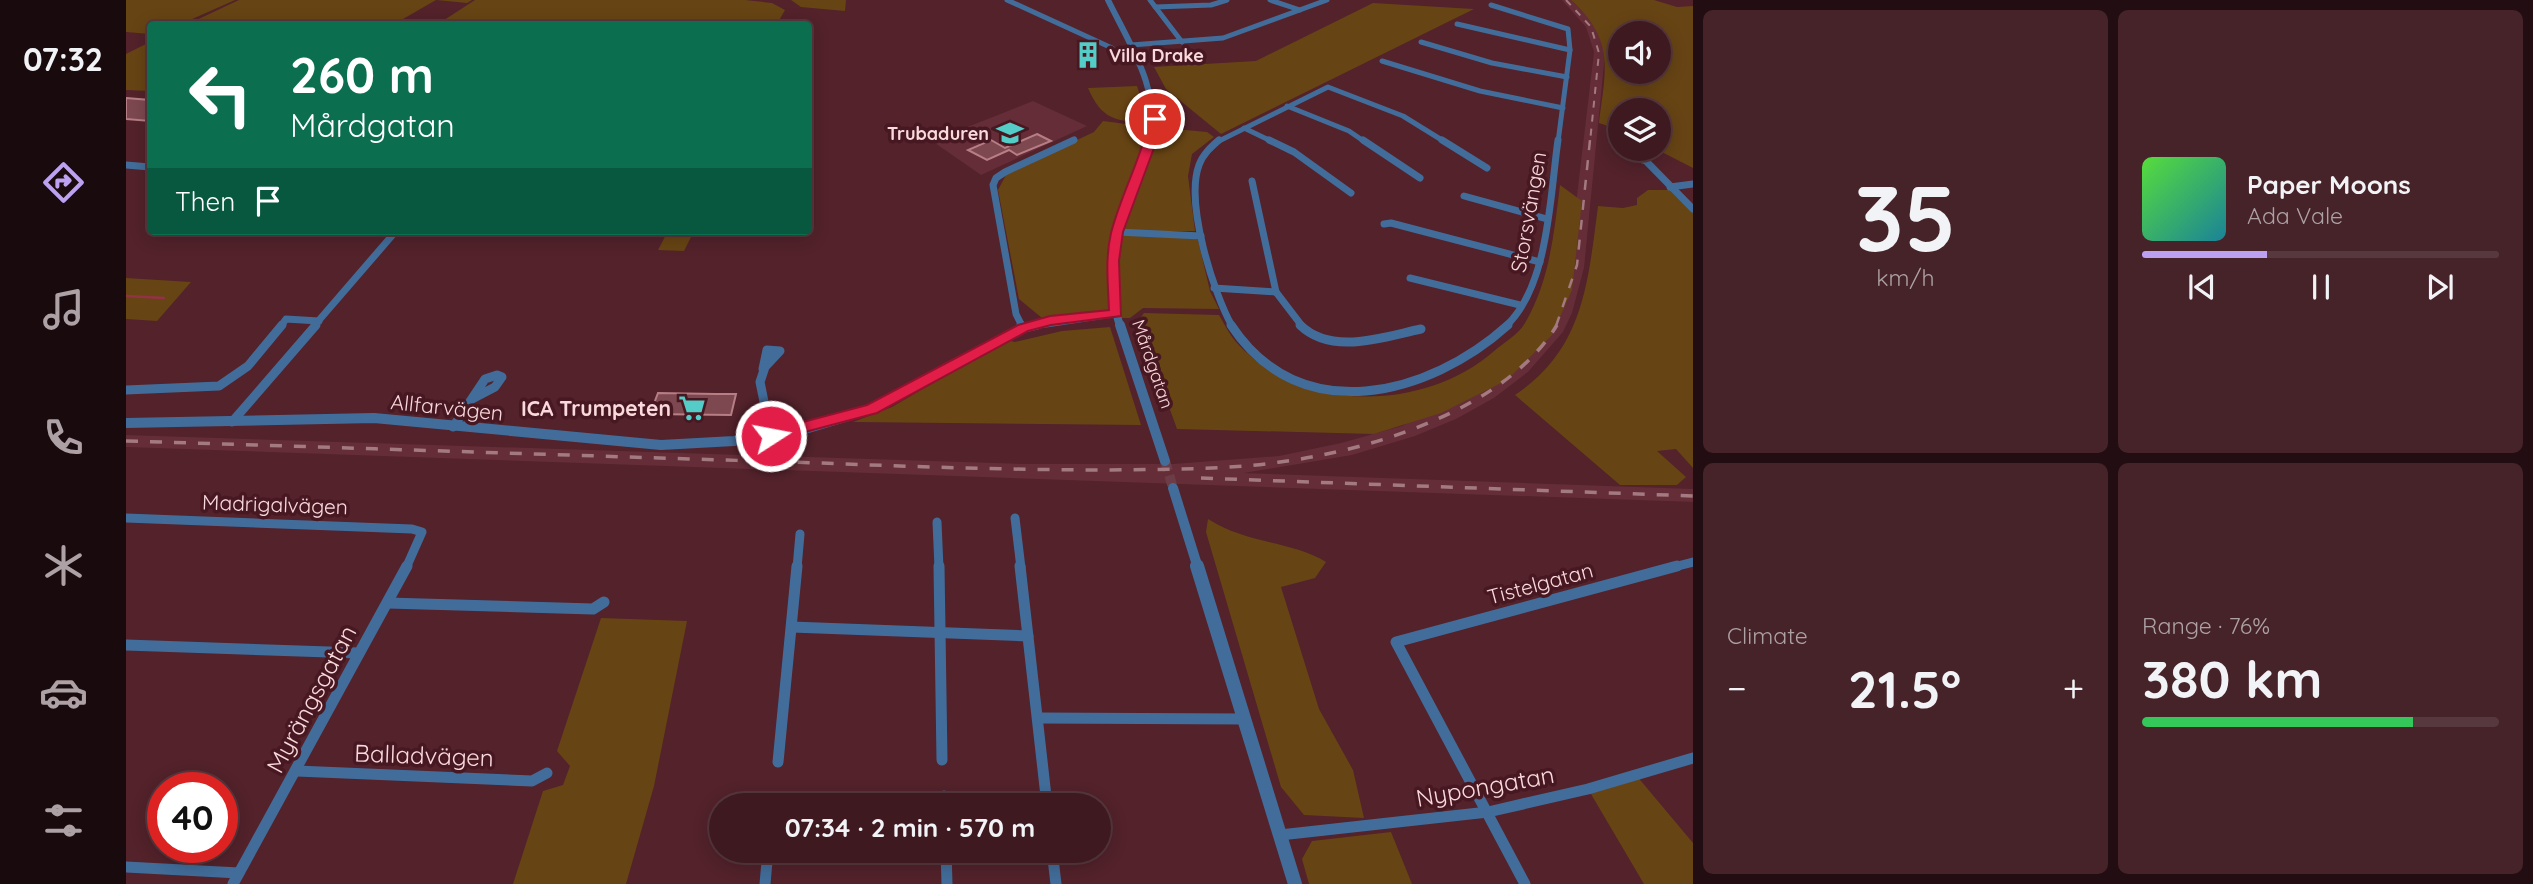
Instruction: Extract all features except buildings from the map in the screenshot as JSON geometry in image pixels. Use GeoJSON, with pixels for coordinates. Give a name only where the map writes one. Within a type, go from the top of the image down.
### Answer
{"type":"FeatureCollection","features":[{"type":"Feature","properties":{"kind":"street"},"geometry":{"type":"LineString","coordinates":[[1007,0],[1112,48]]}},
{"type":"Feature","properties":{"kind":"street","name":"Mårdgatan"},"geometry":{"type":"LineString","coordinates":[[1108,0],[1146,77],[1155,119],[1149,148],[1117,232],[1113,261],[1116,313],[1165,461]]}},
{"type":"Feature","properties":{"kind":"street"},"geometry":{"type":"LineString","coordinates":[[1150,0],[1182,43]]}},
{"type":"Feature","properties":{"kind":"street"},"geometry":{"type":"LineString","coordinates":[[1155,7],[1211,5],[1227,0]]}},
{"type":"Feature","properties":{"kind":"street"},"geometry":{"type":"LineString","coordinates":[[1270,0],[1300,10]]}},
{"type":"Feature","properties":{"kind":"street"},"geometry":{"type":"LineString","coordinates":[[1131,45],[1223,38],[1327,0]]}},
{"type":"Feature","properties":{"kind":"street","name":"Storsvängen"},"geometry":{"type":"LineString","coordinates":[[1487,168],[1403,116],[1328,87],[1244,128],[1205,150],[1198,162],[1196,178],[1201,236],[1214,288],[1224,312],[1242,340],[1268,363],[1311,384],[1341,391],[1386,390],[1412,384],[1449,370],[1511,323],[1532,287],[1540,262],[1570,50],[1568,29],[1562,25],[1491,5]]}},
{"type":"Feature","properties":{"kind":"street"},"geometry":{"type":"LineString","coordinates":[[1457,24],[1570,50]]}},
{"type":"Feature","properties":{"kind":"street"},"geometry":{"type":"LineString","coordinates":[[1421,42],[1492,62],[1567,77]]}},
{"type":"Feature","properties":{"kind":"street"},"geometry":{"type":"LineString","coordinates":[[1382,61],[1480,91],[1563,108]]}},
{"type":"Feature","properties":{"kind":"street"},"geometry":{"type":"LineString","coordinates":[[1287,106],[1349,131],[1420,178]]}},
{"type":"Feature","properties":{"kind":"street"},"geometry":{"type":"LineString","coordinates":[[1244,128],[1294,152],[1351,193]]}},
{"type":"Feature","properties":{"kind":"street"},"geometry":{"type":"LineString","coordinates":[[1023,328],[1016,314],[993,185],[996,178],[1004,172],[1074,140]]}},
{"type":"Feature","properties":{"kind":"street"},"geometry":{"type":"LineString","coordinates":[[1646,161],[1693,209]]}},
{"type":"Feature","properties":{"kind":"street"},"geometry":{"type":"LineString","coordinates":[[126,165],[147,167]]}},
{"type":"Feature","properties":{"kind":"street"},"geometry":{"type":"LineString","coordinates":[[1252,181],[1259,191],[1276,292],[1284,308],[1308,332],[1331,343],[1348,343],[1421,329]]}},
{"type":"Feature","properties":{"kind":"street"},"geometry":{"type":"LineString","coordinates":[[1670,187],[1693,184]]}},
{"type":"Feature","properties":{"kind":"street"},"geometry":{"type":"LineString","coordinates":[[1464,197],[1547,219]]}},
{"type":"Feature","properties":{"kind":"street"},"geometry":{"type":"LineString","coordinates":[[1384,224],[1391,223],[1540,262]]}},
{"type":"Feature","properties":{"kind":"street"},"geometry":{"type":"LineString","coordinates":[[1117,232],[1201,236]]}},
{"type":"Feature","properties":{"kind":"street"},"geometry":{"type":"LineString","coordinates":[[232,422],[393,235]]}},
{"type":"Feature","properties":{"kind":"street"},"geometry":{"type":"LineString","coordinates":[[1410,278],[1520,305]]}},
{"type":"Feature","properties":{"kind":"street"},"geometry":{"type":"LineString","coordinates":[[1214,288],[1276,292]]}},
{"type":"Feature","properties":{"kind":"street","name":"Allfarvägen"},"geometry":{"type":"LineString","coordinates":[[126,423],[373,418],[661,445],[771,436],[872,409],[1023,328],[1050,321],[1116,313]]}},
{"type":"Feature","properties":{"kind":"street"},"geometry":{"type":"LineString","coordinates":[[126,390],[219,386],[231,380],[251,363],[286,319],[319,321]]}},
{"type":"Feature","properties":{"kind":"street"},"geometry":{"type":"LineString","coordinates":[[763,369],[760,383],[771,436]]}},
{"type":"Feature","properties":{"kind":"street"},"geometry":{"type":"LineString","coordinates":[[453,427],[472,399]]}},
{"type":"Feature","properties":{"kind":"street"},"geometry":{"type":"LineString","coordinates":[[1173,488],[1295,884]]}},
{"type":"Feature","properties":{"kind":"street","name":"Madrigalvägen"},"geometry":{"type":"LineString","coordinates":[[126,518],[412,529],[422,532]]}},
{"type":"Feature","properties":{"kind":"street"},"geometry":{"type":"LineString","coordinates":[[1015,518],[1046,793]]}},
{"type":"Feature","properties":{"kind":"street"},"geometry":{"type":"LineString","coordinates":[[937,522],[942,633],[942,760]]}},
{"type":"Feature","properties":{"kind":"street","name":"Myrängsgatan"},"geometry":{"type":"LineString","coordinates":[[236,878],[298,771],[417,548],[422,532]]}},
{"type":"Feature","properties":{"kind":"street"},"geometry":{"type":"LineString","coordinates":[[778,762],[800,534]]}},
{"type":"Feature","properties":{"kind":"street","name":"Tistelgatan"},"geometry":{"type":"LineString","coordinates":[[1488,812],[1396,642],[1693,562]]}},
{"type":"Feature","properties":{"kind":"street"},"geometry":{"type":"LineString","coordinates":[[388,603],[593,609],[604,603]]}},
{"type":"Feature","properties":{"kind":"street"},"geometry":{"type":"LineString","coordinates":[[792,627],[1028,636]]}},
{"type":"Feature","properties":{"kind":"street"},"geometry":{"type":"LineString","coordinates":[[126,645],[359,653]]}},
{"type":"Feature","properties":{"kind":"street"},"geometry":{"type":"LineString","coordinates":[[1039,718],[1245,719]]}},
{"type":"Feature","properties":{"kind":"street","name":"Nypongatan"},"geometry":{"type":"LineString","coordinates":[[1280,835],[1488,812],[1588,789],[1693,758]]}},
{"type":"Feature","properties":{"kind":"street","name":"Balladvägen"},"geometry":{"type":"LineString","coordinates":[[298,771],[532,780],[547,773]]}},
{"type":"Feature","properties":{"kind":"street"},"geometry":{"type":"LineString","coordinates":[[1488,812],[1525,884]]}},
{"type":"Feature","properties":{"kind":"street"},"geometry":{"type":"LineString","coordinates":[[765,884],[767,863]]}},
{"type":"Feature","properties":{"kind":"street"},"geometry":{"type":"LineString","coordinates":[[946,863],[947,884]]}},
{"type":"Feature","properties":{"kind":"street"},"geometry":{"type":"LineString","coordinates":[[1054,863],[1056,884]]}},
{"type":"Feature","properties":{"kind":"street"},"geometry":{"type":"LineString","coordinates":[[126,867],[236,878]]}},
{"type":"Feature","properties":{"kind":"shaded area"},"geometry":{"type":"Polygon","coordinates":[[[126,0],[235,0],[188,21],[147,21],[147,34],[126,32],[126,0]]]}},
{"type":"Feature","properties":{"kind":"shaded area"},"geometry":{"type":"Polygon","coordinates":[[[239,0],[436,0],[403,19],[415,21],[194,21],[239,0]]]}},
{"type":"Feature","properties":{"kind":"shaded area"},"geometry":{"type":"Polygon","coordinates":[[[436,0],[472,0],[467,3],[436,0]]]}},
{"type":"Feature","properties":{"kind":"shaded area"},"geometry":{"type":"Polygon","coordinates":[[[475,0],[745,0],[772,3],[785,10],[779,21],[443,21],[475,0]]]}},
{"type":"Feature","properties":{"kind":"shaded area"},"geometry":{"type":"Polygon","coordinates":[[[791,0],[846,0],[845,11],[801,7],[791,0]]]}},
{"type":"Feature","properties":{"kind":"shaded area"},"geometry":{"type":"Polygon","coordinates":[[[1562,0],[1571,0],[1590,19],[1601,38],[1605,54],[1584,268],[1572,313],[1563,332],[1528,372],[1494,398],[1456,419],[1415,436],[1352,455],[1244,473],[1693,489],[1693,502],[126,447],[126,435],[1022,464],[1173,464],[1279,456],[1402,426],[1480,389],[1569,263],[1594,52],[1586,27],[1562,0]]]}},
{"type":"Feature","properties":{"kind":"shaded area"},"geometry":{"type":"Polygon","coordinates":[[[1571,0],[1654,0],[1677,7],[1693,6],[1693,168],[1671,157],[1671,98],[1608,98],[1608,126],[1599,123],[1605,71],[1601,42],[1595,28],[1571,0]]]}},
{"type":"Feature","properties":{"kind":"shaded area"},"geometry":{"type":"Polygon","coordinates":[[[1373,3],[1474,9],[1221,134],[1166,89],[1154,67],[1256,61],[1373,3]]]}},
{"type":"Feature","properties":{"kind":"shaded area"},"geometry":{"type":"Polygon","coordinates":[[[147,44],[147,91],[126,90],[126,54],[147,44]]]}},
{"type":"Feature","properties":{"kind":"shaded area"},"geometry":{"type":"Polygon","coordinates":[[[1137,86],[1149,123],[1118,119],[1104,113],[1088,88],[1137,86]]]}},
{"type":"Feature","properties":{"kind":"shaded area","name":"Trubaduren"},"geometry":{"type":"Polygon","coordinates":[[[1033,101],[1087,126],[981,175],[932,141],[1033,101]]]}},
{"type":"Feature","properties":{"kind":"shaded area"},"geometry":{"type":"Polygon","coordinates":[[[1103,121],[1149,127],[1115,231],[1109,260],[1111,311],[1042,318],[1019,299],[998,190],[1007,173],[1094,132],[1103,121]]]}},
{"type":"Feature","properties":{"kind":"shaded area"},"geometry":{"type":"Polygon","coordinates":[[[1164,128],[1207,132],[1214,137],[1192,154],[1188,176],[1195,231],[1127,231],[1122,227],[1160,131],[1164,128]]]}},
{"type":"Feature","properties":{"kind":"shaded area"},"geometry":{"type":"Polygon","coordinates":[[[1560,185],[1582,201],[1572,290],[1552,335],[1507,380],[1441,413],[1374,434],[1177,429],[1138,321],[1144,313],[1219,315],[1236,342],[1263,366],[1293,382],[1327,393],[1362,396],[1398,394],[1432,386],[1464,372],[1493,352],[1525,323],[1545,273],[1560,185]]]}},
{"type":"Feature","properties":{"kind":"shaded area"},"geometry":{"type":"Polygon","coordinates":[[[1648,190],[1670,190],[1693,213],[1693,468],[1676,449],[1657,451],[1686,477],[1677,485],[1620,485],[1515,395],[1538,377],[1556,357],[1569,335],[1586,287],[1598,206],[1623,208],[1637,205],[1637,198],[1648,190]]]}},
{"type":"Feature","properties":{"kind":"shaded area"},"geometry":{"type":"Polygon","coordinates":[[[666,235],[692,235],[684,251],[658,250],[666,235]]]}},
{"type":"Feature","properties":{"kind":"shaded area"},"geometry":{"type":"Polygon","coordinates":[[[1121,235],[1192,237],[1198,240],[1210,291],[1219,309],[1143,308],[1130,318],[1120,318],[1116,262],[1121,235]]]}},
{"type":"Feature","properties":{"kind":"shaded area"},"geometry":{"type":"Polygon","coordinates":[[[126,278],[191,282],[157,321],[126,319],[126,278]]]}},
{"type":"Feature","properties":{"kind":"shaded area"},"geometry":{"type":"Polygon","coordinates":[[[1110,327],[1141,425],[853,422],[892,407],[1006,340],[1015,342],[1062,331],[1110,327]]]}},
{"type":"Feature","properties":{"kind":"shaded area"},"geometry":{"type":"Polygon","coordinates":[[[1208,519],[1238,533],[1299,550],[1326,562],[1315,578],[1281,587],[1319,709],[1353,770],[1364,818],[1304,815],[1281,787],[1206,532],[1208,519]]]}},
{"type":"Feature","properties":{"kind":"shaded area"},"geometry":{"type":"Polygon","coordinates":[[[601,618],[687,621],[654,786],[626,884],[513,884],[543,791],[563,785],[570,766],[557,751],[601,618]]]}},
{"type":"Feature","properties":{"kind":"shaded area"},"geometry":{"type":"Polygon","coordinates":[[[1636,775],[1693,843],[1693,884],[1644,884],[1588,789],[1636,775]]]}},
{"type":"Feature","properties":{"kind":"shaded area"},"geometry":{"type":"Polygon","coordinates":[[[1391,832],[1412,884],[1309,884],[1302,859],[1312,841],[1391,832]]]}},
{"type":"Feature","properties":{"kind":"waterway"},"geometry":{"type":"LineString","coordinates":[[126,296],[164,298]]}},
{"type":"Feature","properties":{"kind":"tunnel"},"geometry":{"type":"LineString","coordinates":[[1165,461],[1173,488]]}},
{"type":"Feature","properties":{"kind":"railway"},"geometry":{"type":"LineString","coordinates":[[1566,0],[1591,27],[1599,53],[1590,142]]}},
{"type":"Feature","properties":{"kind":"railway"},"geometry":{"type":"LineString","coordinates":[[1556,326],[1577,265],[1590,140]]}},
{"type":"Feature","properties":{"kind":"railway"},"geometry":{"type":"LineString","coordinates":[[126,441],[1002,469],[1195,469],[1238,466],[1317,456],[1395,436],[1434,421],[1505,380],[1534,355],[1557,325]]}},
{"type":"Feature","properties":{"kind":"railway"},"geometry":{"type":"LineString","coordinates":[[1201,478],[1693,496]]}},
{"type":"Feature","properties":{"kind":"place","name":"Villa Drake"},"geometry":{"type":"Point","coordinates":[1088,55]}},
{"type":"Feature","properties":{"kind":"place","name":"Trubaduren"},"geometry":{"type":"Point","coordinates":[1010,133]}},
{"type":"Feature","properties":{"kind":"place","name":"ICA Trumpeten"},"geometry":{"type":"Point","coordinates":[692,408]}},
{"type":"Feature","properties":{"kind":"route"},"geometry":{"type":"LineString","coordinates":[[771,436],[872,409],[1023,328],[1050,321],[1116,313],[1113,261],[1117,232],[1149,148],[1155,119]]}}]}
